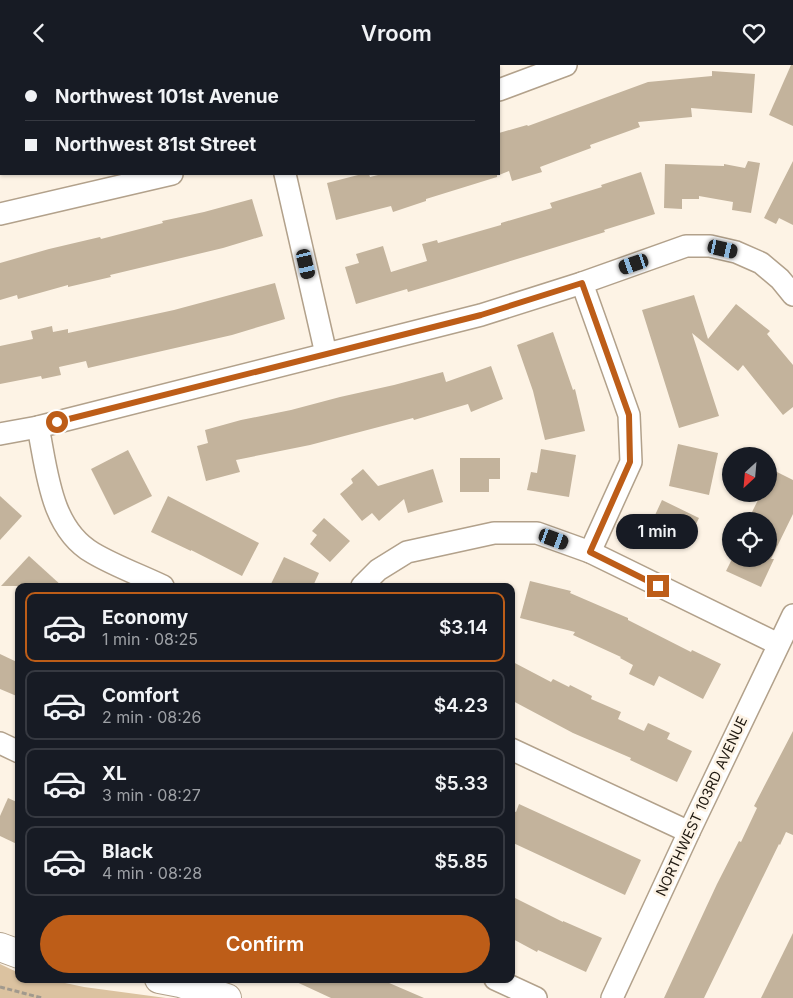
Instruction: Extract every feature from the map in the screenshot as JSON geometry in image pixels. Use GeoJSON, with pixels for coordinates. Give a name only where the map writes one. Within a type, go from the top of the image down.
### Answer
{"type":"FeatureCollection","features":[{"type":"Feature","properties":{"kind":"street"},"geometry":{"type":"LineString","coordinates":[[500,90],[566,65]]}},
{"type":"Feature","properties":{"kind":"street"},"geometry":{"type":"LineString","coordinates":[[0,214],[168,175]]}},
{"type":"Feature","properties":{"kind":"street"},"geometry":{"type":"LineString","coordinates":[[285,175],[326,354]]}},
{"type":"Feature","properties":{"kind":"street"},"geometry":{"type":"LineString","coordinates":[[0,434],[38,427],[481,315],[582,283],[686,246],[710,247],[736,252],[761,263],[780,279],[793,295]]}},
{"type":"Feature","properties":{"kind":"street"},"geometry":{"type":"LineString","coordinates":[[582,283],[629,415],[630,462],[590,552]]}},
{"type":"Feature","properties":{"kind":"street"},"geometry":{"type":"LineString","coordinates":[[38,427],[54,505],[70,535],[92,553],[157,583]]}},
{"type":"Feature","properties":{"kind":"street"},"geometry":{"type":"LineString","coordinates":[[365,583],[378,570],[407,552],[494,533],[537,533],[590,552],[778,644]]}},
{"type":"Feature","properties":{"kind":"street","name":"NORTHWEST 103RD AVENUE"},"geometry":{"type":"LineString","coordinates":[[612,998],[793,615]]}},
{"type":"Feature","properties":{"kind":"street"},"geometry":{"type":"LineString","coordinates":[[0,743],[15,750]]}},
{"type":"Feature","properties":{"kind":"street"},"geometry":{"type":"LineString","coordinates":[[515,751],[689,832]]}},
{"type":"Feature","properties":{"kind":"street"},"geometry":{"type":"LineString","coordinates":[[0,947],[15,953]]}},
{"type":"Feature","properties":{"kind":"street"},"geometry":{"type":"LineString","coordinates":[[180,983],[227,998]]}},
{"type":"Feature","properties":{"kind":"street"},"geometry":{"type":"LineString","coordinates":[[504,983],[536,998]]}},
{"type":"Feature","properties":{"kind":"path"},"geometry":{"type":"LineString","coordinates":[[0,987],[42,998]]}},
{"type":"Feature","properties":{"kind":"shaded area"},"geometry":{"type":"Polygon","coordinates":[[[0,964],[15,971],[15,983],[65,983],[166,998],[0,998],[0,964]]]}},
{"type":"Feature","properties":{"kind":"building"},"geometry":{"type":"Polygon","coordinates":[[[791,65],[793,65],[793,126],[769,115],[791,65]]]}},
{"type":"Feature","properties":{"kind":"building"},"geometry":{"type":"Polygon","coordinates":[[[712,71],[755,74],[752,113],[691,108],[692,117],[638,122],[640,127],[590,145],[591,148],[540,167],[542,172],[512,181],[509,171],[500,175],[500,133],[528,126],[648,82],[712,76],[712,71]]]}},
{"type":"Feature","properties":{"kind":"building"},"geometry":{"type":"Polygon","coordinates":[[[748,161],[760,163],[751,213],[732,210],[733,202],[699,196],[699,199],[682,199],[682,209],[664,208],[665,164],[724,166],[724,164],[745,168],[748,161]]]}},
{"type":"Feature","properties":{"kind":"building"},"geometry":{"type":"Polygon","coordinates":[[[793,161],[793,225],[779,218],[776,224],[764,218],[793,161]]]}},
{"type":"Feature","properties":{"kind":"building"},"geometry":{"type":"Polygon","coordinates":[[[641,172],[655,214],[604,230],[605,232],[449,280],[408,292],[407,289],[356,304],[345,267],[359,263],[356,254],[383,246],[391,272],[427,261],[422,244],[437,240],[438,243],[501,225],[501,223],[552,208],[550,203],[602,187],[601,185],[641,172]]]}},
{"type":"Feature","properties":{"kind":"building"},"geometry":{"type":"Polygon","coordinates":[[[358,175],[369,175],[370,177],[378,175],[497,175],[497,177],[426,199],[426,201],[393,212],[391,206],[336,220],[327,183],[358,175]]]}},
{"type":"Feature","properties":{"kind":"building"},"geometry":{"type":"Polygon","coordinates":[[[252,199],[263,236],[223,248],[110,275],[111,277],[68,287],[68,285],[18,299],[17,295],[0,300],[0,263],[49,249],[100,237],[101,239],[163,223],[162,221],[252,199]]]}},
{"type":"Feature","properties":{"kind":"building"},"geometry":{"type":"Polygon","coordinates":[[[275,283],[285,319],[232,335],[88,368],[86,361],[59,367],[61,375],[42,379],[41,376],[0,384],[0,346],[33,339],[31,331],[52,326],[53,332],[68,329],[68,333],[174,310],[275,283]]]}},
{"type":"Feature","properties":{"kind":"building"},"geometry":{"type":"Polygon","coordinates":[[[694,295],[708,339],[736,304],[770,331],[767,334],[793,365],[793,407],[783,415],[743,365],[738,371],[692,333],[719,416],[679,428],[642,310],[694,295]]]}},
{"type":"Feature","properties":{"kind":"building"},"geometry":{"type":"Polygon","coordinates":[[[553,332],[573,390],[575,389],[585,431],[545,440],[533,391],[517,345],[553,332]]]}},
{"type":"Feature","properties":{"kind":"building"},"geometry":{"type":"Polygon","coordinates":[[[491,366],[503,399],[471,412],[468,404],[414,420],[413,418],[310,445],[236,460],[240,472],[206,481],[197,446],[208,443],[205,430],[443,372],[446,382],[491,366]]]}},
{"type":"Feature","properties":{"kind":"building"},"geometry":{"type":"Polygon","coordinates":[[[678,444],[718,453],[709,495],[669,486],[678,444]]]}},
{"type":"Feature","properties":{"kind":"building"},"geometry":{"type":"Polygon","coordinates":[[[541,449],[576,455],[569,497],[527,490],[531,472],[537,473],[541,449]]]}},
{"type":"Feature","properties":{"kind":"building"},"geometry":{"type":"Polygon","coordinates":[[[128,450],[152,496],[114,515],[91,469],[128,450]]]}},
{"type":"Feature","properties":{"kind":"building"},"geometry":{"type":"Polygon","coordinates":[[[460,458],[500,458],[500,479],[489,479],[489,492],[460,492],[460,458]]]}},
{"type":"Feature","properties":{"kind":"building"},"geometry":{"type":"Polygon","coordinates":[[[363,469],[378,486],[433,469],[443,502],[408,513],[404,499],[379,521],[372,513],[362,521],[340,494],[353,483],[351,479],[363,469]]]}},
{"type":"Feature","properties":{"kind":"building"},"geometry":{"type":"Polygon","coordinates":[[[778,472],[793,480],[793,514],[777,547],[777,512],[752,512],[756,503],[778,503],[778,472]]]}},
{"type":"Feature","properties":{"kind":"building"},"geometry":{"type":"Polygon","coordinates":[[[0,496],[22,516],[0,540],[0,496]]]}},
{"type":"Feature","properties":{"kind":"building"},"geometry":{"type":"Polygon","coordinates":[[[168,496],[259,543],[242,576],[151,532],[168,496]]]}},
{"type":"Feature","properties":{"kind":"building"},"geometry":{"type":"Polygon","coordinates":[[[662,500],[699,518],[692,532],[677,525],[665,549],[644,539],[662,500]]]}},
{"type":"Feature","properties":{"kind":"building"},"geometry":{"type":"Polygon","coordinates":[[[324,518],[350,541],[330,562],[310,544],[317,535],[312,531],[324,518]]]}},
{"type":"Feature","properties":{"kind":"building"},"geometry":{"type":"Polygon","coordinates":[[[29,556],[59,583],[15,583],[15,586],[1,586],[29,556]]]}},
{"type":"Feature","properties":{"kind":"building"},"geometry":{"type":"Polygon","coordinates":[[[284,557],[319,573],[314,583],[271,583],[284,557]]]}},
{"type":"Feature","properties":{"kind":"building"},"geometry":{"type":"Polygon","coordinates":[[[728,567],[770,567],[761,587],[726,571],[728,567]]]}},
{"type":"Feature","properties":{"kind":"building"},"geometry":{"type":"Polygon","coordinates":[[[530,581],[571,591],[570,593],[628,618],[628,620],[691,652],[692,650],[721,664],[703,699],[659,676],[654,686],[629,674],[633,665],[621,657],[573,635],[575,632],[520,618],[530,581]]]}},
{"type":"Feature","properties":{"kind":"building"},"geometry":{"type":"Polygon","coordinates":[[[0,654],[15,661],[15,695],[0,689],[0,654]]]}},
{"type":"Feature","properties":{"kind":"building"},"geometry":{"type":"Polygon","coordinates":[[[515,663],[551,682],[553,679],[592,696],[591,699],[621,712],[618,719],[644,731],[648,723],[670,733],[667,739],[692,751],[677,782],[630,760],[631,758],[573,733],[515,702],[515,663]]]}},
{"type":"Feature","properties":{"kind":"building"},"geometry":{"type":"Polygon","coordinates":[[[793,731],[793,835],[786,832],[779,844],[704,998],[664,998],[717,884],[739,841],[741,842],[757,808],[754,806],[793,731]]]}},
{"type":"Feature","properties":{"kind":"building"},"geometry":{"type":"Polygon","coordinates":[[[8,798],[15,801],[15,843],[0,836],[0,816],[8,798]]]}},
{"type":"Feature","properties":{"kind":"building"},"geometry":{"type":"Polygon","coordinates":[[[519,804],[641,860],[625,895],[515,844],[516,812],[519,804]]]}},
{"type":"Feature","properties":{"kind":"building"},"geometry":{"type":"Polygon","coordinates":[[[515,898],[563,922],[602,938],[586,972],[538,950],[537,952],[515,940],[515,898]]]}},
{"type":"Feature","properties":{"kind":"building"},"geometry":{"type":"Polygon","coordinates":[[[793,933],[793,998],[761,998],[793,933]]]}},
{"type":"Feature","properties":{"kind":"building"},"geometry":{"type":"Polygon","coordinates":[[[299,983],[389,983],[424,998],[331,998],[299,983]]]}},
{"type":"Feature","properties":{"kind":"route"},"geometry":{"type":"LineString","coordinates":[[57,422],[481,315],[582,283],[629,415],[630,447],[630,462],[590,552],[658,586]]}}]}
